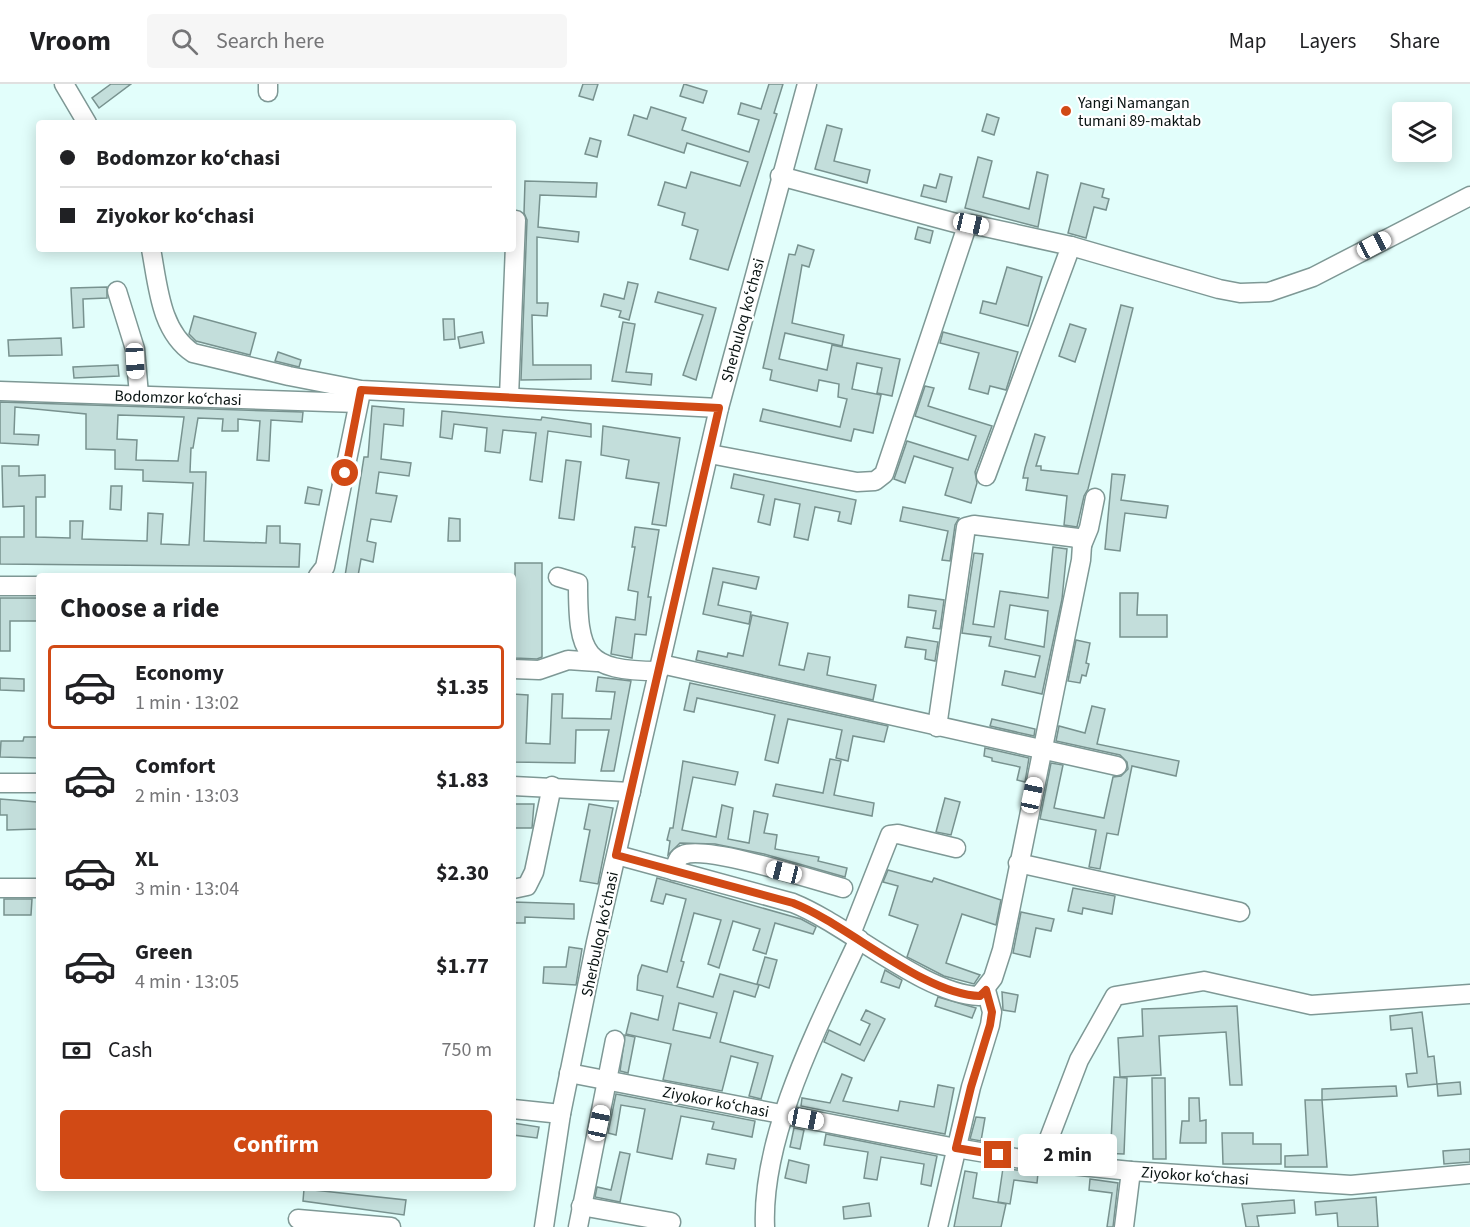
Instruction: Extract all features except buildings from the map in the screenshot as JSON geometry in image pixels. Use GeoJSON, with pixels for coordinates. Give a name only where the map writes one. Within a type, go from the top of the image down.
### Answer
{"type":"FeatureCollection","features":[{"type":"Feature","properties":{"kind":"street"},"geometry":{"type":"LineString","coordinates":[[64,84],[85,120]]}},
{"type":"Feature","properties":{"kind":"street","name":"Sherbuloq koʻchasi"},"geometry":{"type":"LineString","coordinates":[[544,1227],[561,1114],[616,855],[719,408],[780,176],[807,84]]}},
{"type":"Feature","properties":{"kind":"street"},"geometry":{"type":"LineString","coordinates":[[780,176],[967,226],[971,224],[1071,246],[1219,289],[1240,292],[1269,292],[1312,277],[1470,196]]}},
{"type":"Feature","properties":{"kind":"street"},"geometry":{"type":"LineString","coordinates":[[710,454],[856,482],[875,481],[884,474],[967,226]]}},
{"type":"Feature","properties":{"kind":"street"},"geometry":{"type":"LineString","coordinates":[[987,476],[1071,246]]}},
{"type":"Feature","properties":{"kind":"street","name":"Bodomzor koʻchasi"},"geometry":{"type":"LineString","coordinates":[[152,252],[169,326],[182,345],[193,353],[289,376],[359,396]]}},
{"type":"Feature","properties":{"kind":"street"},"geometry":{"type":"LineString","coordinates":[[509,397],[515,252]]}},
{"type":"Feature","properties":{"kind":"street"},"geometry":{"type":"LineString","coordinates":[[117,291],[135,349],[139,395]]}},
{"type":"Feature","properties":{"kind":"street","name":"Bodomzor koʻchasi"},"geometry":{"type":"LineString","coordinates":[[0,391],[139,395],[359,396]]}},
{"type":"Feature","properties":{"kind":"street"},"geometry":{"type":"LineString","coordinates":[[320,573],[325,567],[359,396],[509,397],[719,408]]}},
{"type":"Feature","properties":{"kind":"street"},"geometry":{"type":"LineString","coordinates":[[616,855],[793,903],[816,912],[885,956],[959,994],[980,996],[993,978],[1002,950],[1082,545],[1089,528],[1095,498]]}},
{"type":"Feature","properties":{"kind":"street"},"geometry":{"type":"LineString","coordinates":[[937,727],[966,527],[974,525],[1069,536],[1078,538],[1082,545]]}},
{"type":"Feature","properties":{"kind":"street"},"geometry":{"type":"LineString","coordinates":[[558,577],[578,583],[580,635],[597,662]]}},
{"type":"Feature","properties":{"kind":"street"},"geometry":{"type":"LineString","coordinates":[[0,586],[36,586]]}},
{"type":"Feature","properties":{"kind":"street"},"geometry":{"type":"LineString","coordinates":[[516,669],[539,670],[568,660],[597,662],[612,668],[660,667],[1117,766]]}},
{"type":"Feature","properties":{"kind":"street"},"geometry":{"type":"LineString","coordinates":[[0,783],[36,783]]}},
{"type":"Feature","properties":{"kind":"street"},"geometry":{"type":"LineString","coordinates":[[516,786],[552,786],[631,792]]}},
{"type":"Feature","properties":{"kind":"street"},"geometry":{"type":"LineString","coordinates":[[516,888],[527,886],[534,872],[552,786]]}},
{"type":"Feature","properties":{"kind":"street"},"geometry":{"type":"LineString","coordinates":[[765,1227],[765,1196],[771,1156],[784,1114],[855,937],[890,835],[898,834],[956,848]]}},
{"type":"Feature","properties":{"kind":"street"},"geometry":{"type":"LineString","coordinates":[[674,871],[678,858],[684,854],[699,854],[743,861],[843,888]]}},
{"type":"Feature","properties":{"kind":"street"},"geometry":{"type":"LineString","coordinates":[[1018,862],[1240,912]]}},
{"type":"Feature","properties":{"kind":"street"},"geometry":{"type":"LineString","coordinates":[[0,888],[36,888]]}},
{"type":"Feature","properties":{"kind":"street"},"geometry":{"type":"LineString","coordinates":[[1040,1162],[1079,1060],[1115,996],[1204,981],[1311,1005],[1470,994]]}},
{"type":"Feature","properties":{"kind":"street"},"geometry":{"type":"LineString","coordinates":[[938,1227],[971,1087],[990,1025],[992,1012],[986,990]]}},
{"type":"Feature","properties":{"kind":"street"},"geometry":{"type":"LineString","coordinates":[[578,1227],[615,1040]]}},
{"type":"Feature","properties":{"kind":"street","name":"Ziyokor koʻchasi"},"geometry":{"type":"LineString","coordinates":[[569,1073],[956,1148],[1040,1162],[1131,1171],[1351,1185],[1470,1174]]}},
{"type":"Feature","properties":{"kind":"street"},"geometry":{"type":"LineString","coordinates":[[516,1109],[561,1114]]}},
{"type":"Feature","properties":{"kind":"street"},"geometry":{"type":"LineString","coordinates":[[1124,1227],[1131,1171]]}},
{"type":"Feature","properties":{"kind":"street"},"geometry":{"type":"LineString","coordinates":[[581,1206],[671,1222]]}},
{"type":"Feature","properties":{"kind":"street"},"geometry":{"type":"LineString","coordinates":[[298,1219],[391,1227]]}},
{"type":"Feature","properties":{"kind":"place","name":"Yangi Namangan tumani 89-maktab"},"geometry":{"type":"Point","coordinates":[1066,111]}},
{"type":"Feature","properties":{"kind":"route"},"geometry":{"type":"LineString","coordinates":[[345,473],[361,390],[719,408],[616,855],[793,903],[816,912],[885,956],[959,994],[980,996],[986,990],[992,1012],[990,1025],[956,1148],[998,1155]]}}]}
